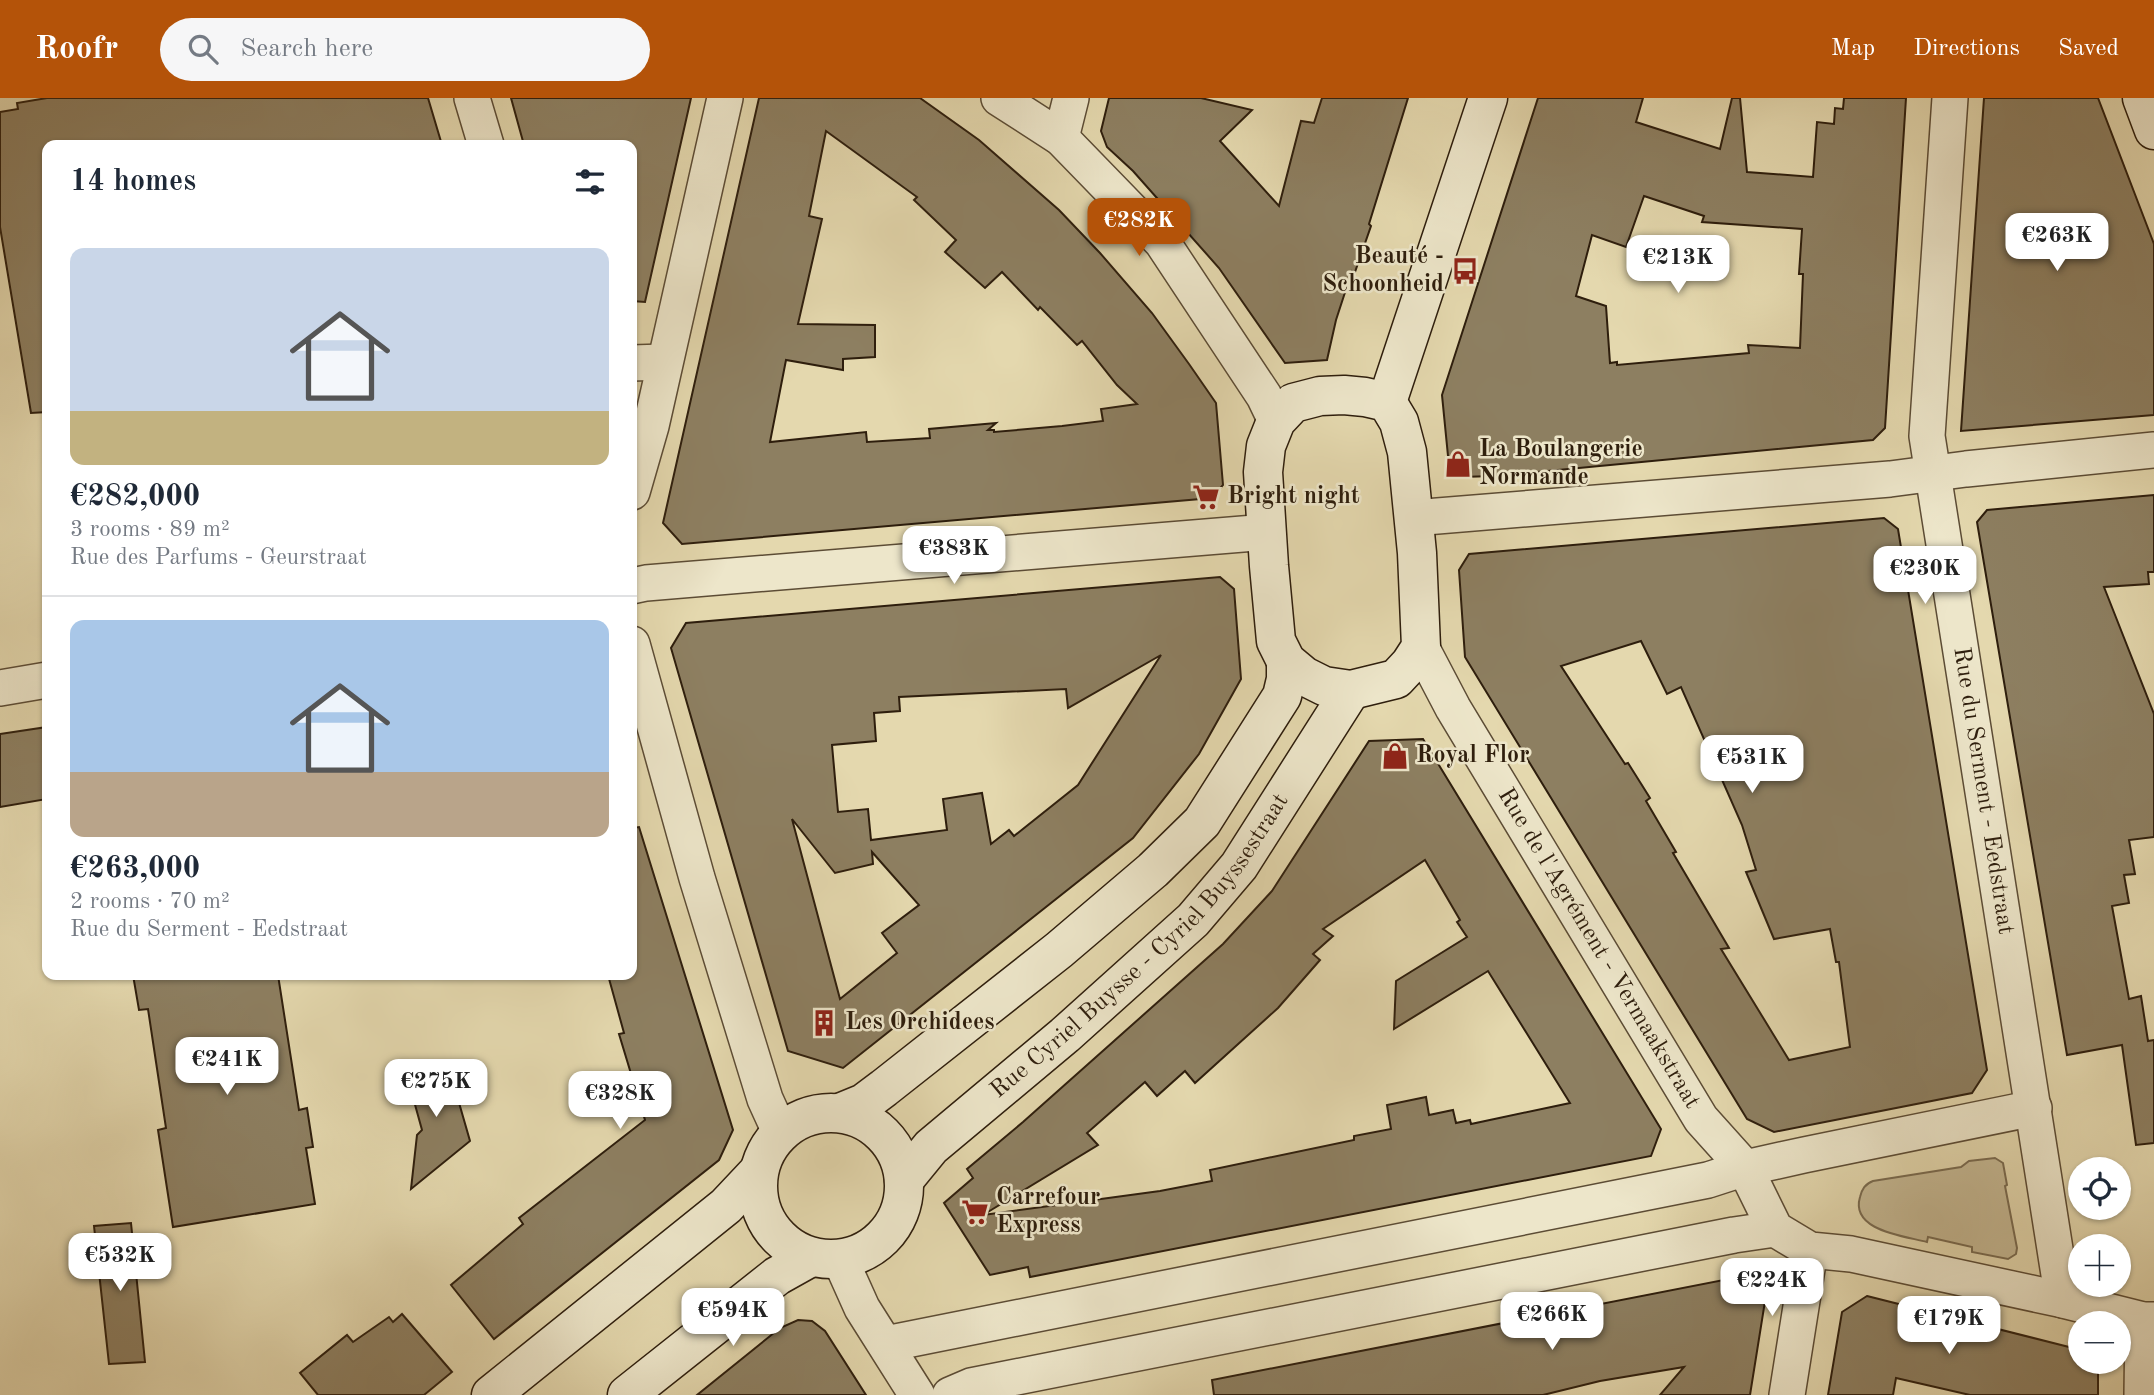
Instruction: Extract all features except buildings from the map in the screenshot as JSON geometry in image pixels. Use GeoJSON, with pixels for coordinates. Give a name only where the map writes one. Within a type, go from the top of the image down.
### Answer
{"type":"FeatureCollection","features":[{"type":"Feature","properties":{"kind":"street"},"geometry":{"type":"LineString","coordinates":[[472,98],[485,140]]}},
{"type":"Feature","properties":{"kind":"street"},"geometry":{"type":"LineString","coordinates":[[637,475],[651,426],[648,362],[725,98]]}},
{"type":"Feature","properties":{"kind":"street"},"geometry":{"type":"LineString","coordinates":[[999,98],[1061,138],[1161,242],[1260,389],[1276,421]]}},
{"type":"Feature","properties":{"kind":"street"},"geometry":{"type":"LineString","coordinates":[[1061,138],[1071,98]]}},
{"type":"Feature","properties":{"kind":"street"},"geometry":{"type":"LineString","coordinates":[[1387,402],[1344,395],[1320,396],[1293,403],[1276,421],[1266,446],[1263,472],[1276,641],[1286,661],[1304,676],[1324,686],[1351,690],[1396,678],[1410,664],[1421,647],[1407,452],[1399,422],[1387,402],[1488,98]]}},
{"type":"Feature","properties":{"kind":"street","name":"Rue du Serment - Eedstraat"},"geometry":{"type":"LineString","coordinates":[[1950,98],[1927,436],[2063,1300]]}},
{"type":"Feature","properties":{"kind":"street"},"geometry":{"type":"LineString","coordinates":[[2142,98],[2154,130]]}},
{"type":"Feature","properties":{"kind":"street"},"geometry":{"type":"LineString","coordinates":[[1413,518],[1890,479],[2154,450]]}},
{"type":"Feature","properties":{"kind":"street"},"geometry":{"type":"LineString","coordinates":[[637,585],[660,581],[1267,532]]}},
{"type":"Feature","properties":{"kind":"street","name":"Rue de l'Agrément - Vermaakstraat"},"geometry":{"type":"LineString","coordinates":[[1421,647],[1453,708],[1701,1119],[1745,1168],[1775,1229]]}},
{"type":"Feature","properties":{"kind":"street","name":"Rue Cyriel Buysse - Cyriel Buyssestraat"},"geometry":{"type":"LineString","coordinates":[[842,1112],[864,1103],[1059,950],[1153,870],[1202,822],[1282,696],[1286,661]]}},
{"type":"Feature","properties":{"kind":"street"},"geometry":{"type":"LineString","coordinates":[[637,662],[697,878],[765,1099],[780,1132]]}},
{"type":"Feature","properties":{"kind":"street"},"geometry":{"type":"LineString","coordinates":[[0,688],[42,681]]}},
{"type":"Feature","properties":{"kind":"street","name":"Rue Cyriel Buysse - Cyriel Buyssestraat"},"geometry":{"type":"LineString","coordinates":[[904,1180],[931,1147],[1065,1035],[1193,920],[1239,866],[1351,690]]}},
{"type":"Feature","properties":{"kind":"street"},"geometry":{"type":"LineString","coordinates":[[886,1344],[1695,1183],[1745,1168],[2034,1108]]}},
{"type":"Feature","properties":{"kind":"street"},"geometry":{"type":"LineString","coordinates":[[627,1395],[777,1276],[826,1258],[861,1252],[880,1241],[894,1223],[902,1203],[904,1180],[901,1164],[885,1136],[873,1125],[842,1112],[820,1112],[798,1119],[780,1132],[766,1150],[758,1172],[757,1192],[763,1213],[772,1231],[790,1247],[826,1258],[886,1344],[917,1395]]}},
{"type":"Feature","properties":{"kind":"street"},"geometry":{"type":"LineString","coordinates":[[491,1395],[726,1206],[758,1172]]}},
{"type":"Feature","properties":{"kind":"street"},"geometry":{"type":"LineString","coordinates":[[950,1395],[985,1384],[1707,1240],[1775,1229],[1810,1250],[1851,1254],[2149,1320],[2143,1395]]}},
{"type":"Feature","properties":{"kind":"street"},"geometry":{"type":"LineString","coordinates":[[1787,1395],[1810,1250]]}},
{"type":"Feature","properties":{"kind":"shaded area"},"geometry":{"type":"Polygon","coordinates":[[[1995,1158],[2003,1163],[2017,1248],[2016,1254],[2008,1259],[1972,1252],[1972,1247],[1928,1237],[1927,1242],[1893,1234],[1871,1225],[1863,1218],[1859,1208],[1860,1197],[1863,1189],[1873,1181],[1961,1167],[1969,1161],[1995,1158]]]}},
{"type":"Feature","properties":{"kind":"place","name":"Beauté - Schoonheid"},"geometry":{"type":"Point","coordinates":[1465,271]}},
{"type":"Feature","properties":{"kind":"place","name":"La Boulangerie Normande"},"geometry":{"type":"Point","coordinates":[1458,464]}},
{"type":"Feature","properties":{"kind":"place","name":"Bright night"},"geometry":{"type":"Point","coordinates":[1206,497]}},
{"type":"Feature","properties":{"kind":"place","name":"Royal Flor"},"geometry":{"type":"Point","coordinates":[1395,756]}},
{"type":"Feature","properties":{"kind":"place","name":"Les Orchidees"},"geometry":{"type":"Point","coordinates":[824,1023]}},
{"type":"Feature","properties":{"kind":"place","name":"Carrefour Express"},"geometry":{"type":"Point","coordinates":[975,1212]}}]}
